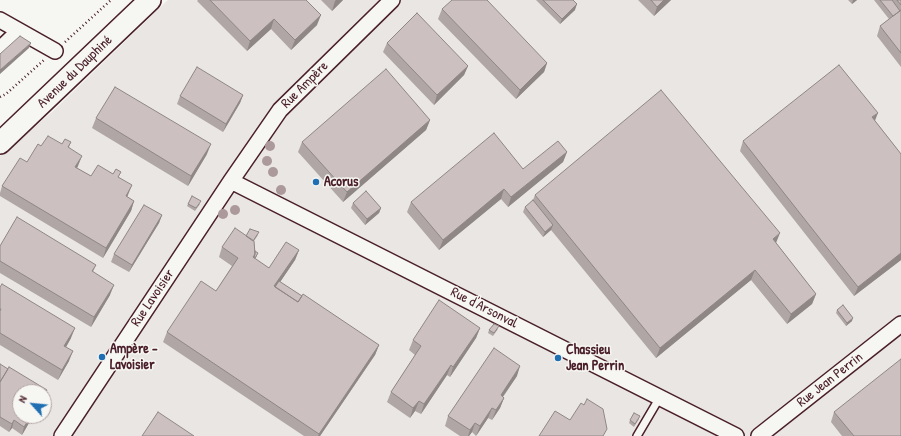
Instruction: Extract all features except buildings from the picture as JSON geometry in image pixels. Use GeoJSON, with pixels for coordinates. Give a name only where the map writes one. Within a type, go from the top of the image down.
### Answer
{"type":"FeatureCollection","features":[{"type":"Feature","properties":{"kind":"main road","name":"Avenue du Dauphiné"},"geometry":{"type":"LineString","coordinates":[[0,143],[150,0]]}},
{"type":"Feature","properties":{"kind":"street","name":"Rue Ampère"},"geometry":{"type":"LineString","coordinates":[[231,181],[280,110],[392,0]]}},
{"type":"Feature","properties":{"kind":"street"},"geometry":{"type":"LineString","coordinates":[[0,20],[55,51]]}},
{"type":"Feature","properties":{"kind":"street"},"geometry":{"type":"LineString","coordinates":[[0,49],[19,31]]}},
{"type":"Feature","properties":{"kind":"street","name":"Rue d'Arsonval"},"geometry":{"type":"LineString","coordinates":[[231,181],[660,397],[730,435]]}},
{"type":"Feature","properties":{"kind":"street","name":"Rue Lavoisier"},"geometry":{"type":"LineString","coordinates":[[62,436],[231,181]]}},
{"type":"Feature","properties":{"kind":"street","name":"Rue Jean Perrin"},"geometry":{"type":"LineString","coordinates":[[759,436],[901,324]]}},
{"type":"Feature","properties":{"kind":"lane"},"geometry":{"type":"LineString","coordinates":[[637,436],[660,397]]}},
{"type":"Feature","properties":{"kind":"shaded area"},"geometry":{"type":"Polygon","coordinates":[[[168,0],[901,0],[901,436],[0,436],[0,156],[51,113],[168,0]]]}},
{"type":"Feature","properties":{"kind":"place","name":"Acorus"},"geometry":{"type":"Point","coordinates":[316,182]}},
{"type":"Feature","properties":{"kind":"place","name":"Ampère - Lavoisier"},"geometry":{"type":"Point","coordinates":[102,357]}},
{"type":"Feature","properties":{"kind":"place","name":"Chassieu Jean Perrin"},"geometry":{"type":"Point","coordinates":[558,358]}}]}
